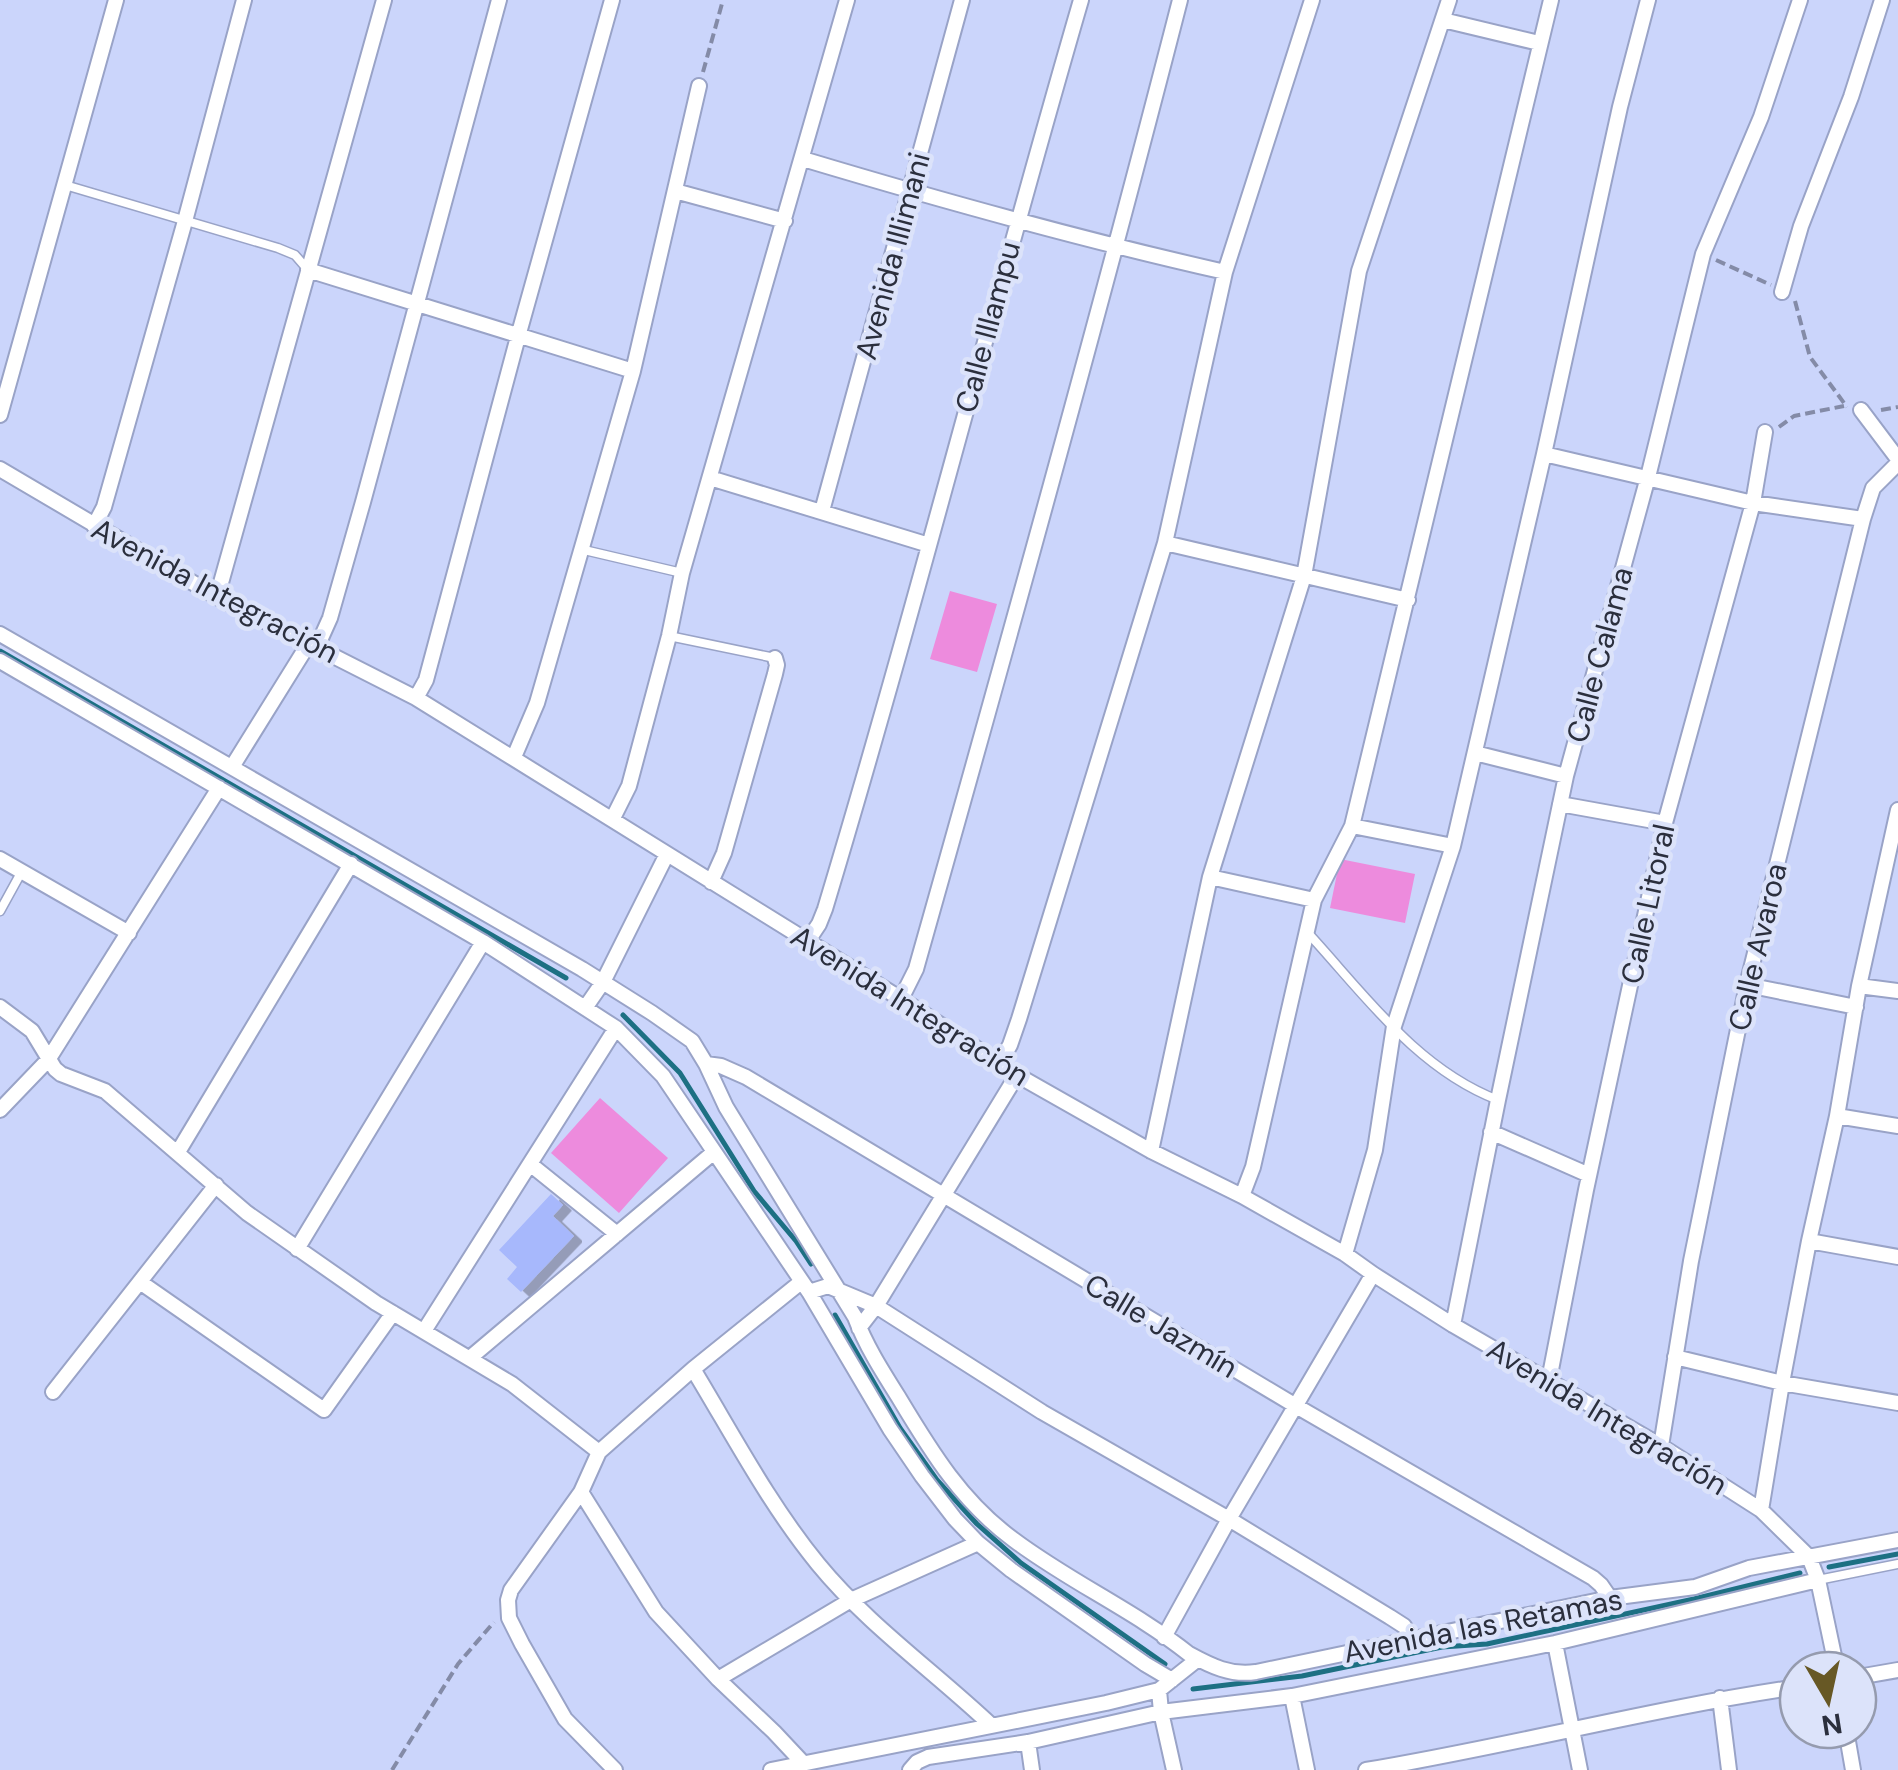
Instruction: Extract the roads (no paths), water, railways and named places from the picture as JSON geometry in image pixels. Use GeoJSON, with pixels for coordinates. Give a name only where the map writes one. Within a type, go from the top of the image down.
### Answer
{"type":"FeatureCollection","features":[{"type":"Feature","properties":{"kind":"street"},"geometry":{"type":"LineString","coordinates":[[0,415],[116,0]]}},
{"type":"Feature","properties":{"kind":"street"},"geometry":{"type":"LineString","coordinates":[[94,526],[104,507],[244,0]]}},
{"type":"Feature","properties":{"kind":"street"},"geometry":{"type":"LineString","coordinates":[[218,597],[384,0]]}},
{"type":"Feature","properties":{"kind":"street"},"geometry":{"type":"LineString","coordinates":[[232,766],[330,618],[499,0]]}},
{"type":"Feature","properties":{"kind":"street"},"geometry":{"type":"LineString","coordinates":[[416,698],[426,680],[612,0]]}},
{"type":"Feature","properties":{"kind":"street"},"geometry":{"type":"LineString","coordinates":[[613,818],[629,786],[682,573],[847,0]]}},
{"type":"Feature","properties":{"kind":"street","name":"Avenida Illimani"},"geometry":{"type":"LineString","coordinates":[[822,511],[962,0]]}},
{"type":"Feature","properties":{"kind":"street","name":"Calle Illampu"},"geometry":{"type":"LineString","coordinates":[[807,942],[825,908],[899,656],[1016,221],[1081,0]]}},
{"type":"Feature","properties":{"kind":"street"},"geometry":{"type":"LineString","coordinates":[[901,999],[916,969],[1116,248],[1180,0]]}},
{"type":"Feature","properties":{"kind":"street"},"geometry":{"type":"LineString","coordinates":[[999,1064],[1019,1019],[1165,543],[1226,272],[1312,0]]}},
{"type":"Feature","properties":{"kind":"street"},"geometry":{"type":"LineString","coordinates":[[1151,1150],[1210,877],[1304,576],[1358,272],[1449,0]]}},
{"type":"Feature","properties":{"kind":"street"},"geometry":{"type":"LineString","coordinates":[[1242,1196],[1253,1167],[1314,900],[1352,826],[1551,0]]}},
{"type":"Feature","properties":{"kind":"street"},"geometry":{"type":"LineString","coordinates":[[1345,1254],[1374,1150],[1394,1026],[1453,846],[1476,753],[1620,107],[1648,0]]}},
{"type":"Feature","properties":{"kind":"street","name":"Calle Calama"},"geometry":{"type":"LineString","coordinates":[[1453,1326],[1566,776],[1648,477],[1702,254],[1762,116],[1800,0]]}},
{"type":"Feature","properties":{"kind":"street"},"geometry":{"type":"LineString","coordinates":[[1782,292],[1801,226],[1851,97],[1882,0]]}},
{"type":"Feature","properties":{"kind":"street"},"geometry":{"type":"LineString","coordinates":[[1443,20],[1539,43]]}},
{"type":"Feature","properties":{"kind":"street"},"geometry":{"type":"LineString","coordinates":[[514,757],[537,702],[633,370],[699,86]]}},
{"type":"Feature","properties":{"kind":"street"},"geometry":{"type":"LineString","coordinates":[[802,159],[1116,248],[1226,272]]}},
{"type":"Feature","properties":{"kind":"street"},"geometry":{"type":"LineString","coordinates":[[675,191],[784,222]]}},
{"type":"Feature","properties":{"kind":"street"},"geometry":{"type":"LineString","coordinates":[[308,270],[633,370]]}},
{"type":"Feature","properties":{"kind":"street"},"geometry":{"type":"LineString","coordinates":[[1862,410],[1898,461]]}},
{"type":"Feature","properties":{"kind":"street","name":"Calle Litoral"},"geometry":{"type":"LineString","coordinates":[[1549,1380],[1665,823],[1753,503],[1765,432]]}},
{"type":"Feature","properties":{"kind":"street"},"geometry":{"type":"LineString","coordinates":[[1544,454],[1753,503],[1862,518]]}},
{"type":"Feature","properties":{"kind":"street","name":"Calle Avaroa"},"geometry":{"type":"LineString","coordinates":[[1661,1446],[1690,1261],[1747,984],[1862,518],[1873,488],[1898,461]]}},
{"type":"Feature","properties":{"kind":"street","name":"Avenida Integración"},"geometry":{"type":"LineString","coordinates":[[0,469],[218,597],[416,698],[613,818],[999,1064],[1345,1254],[1453,1326],[1661,1446],[1761,1510],[1809,1557]]}},
{"type":"Feature","properties":{"kind":"street"},"geometry":{"type":"LineString","coordinates":[[710,478],[929,544]]}},
{"type":"Feature","properties":{"kind":"street"},"geometry":{"type":"LineString","coordinates":[[1165,543],[1408,600]]}},
{"type":"Feature","properties":{"kind":"street"},"geometry":{"type":"LineString","coordinates":[[0,634],[603,982],[692,1041],[706,1064]]}},
{"type":"Feature","properties":{"kind":"street"},"geometry":{"type":"LineString","coordinates":[[711,882],[724,853],[776,674],[774,658]]}},
{"type":"Feature","properties":{"kind":"street"},"geometry":{"type":"LineString","coordinates":[[0,661],[484,942],[616,1028],[664,1076],[805,1287],[890,1428],[955,1519],[978,1543],[1056,1601],[1172,1680]]}},
{"type":"Feature","properties":{"kind":"street"},"geometry":{"type":"LineString","coordinates":[[1476,753],[1566,776]]}},
{"type":"Feature","properties":{"kind":"street"},"geometry":{"type":"LineString","coordinates":[[0,1110],[48,1060],[219,788]]}},
{"type":"Feature","properties":{"kind":"street"},"geometry":{"type":"LineString","coordinates":[[1560,804],[1665,823]]}},
{"type":"Feature","properties":{"kind":"street"},"geometry":{"type":"LineString","coordinates":[[1761,1510],[1859,986],[1898,810]]}},
{"type":"Feature","properties":{"kind":"street"},"geometry":{"type":"LineString","coordinates":[[1352,826],[1453,846]]}},
{"type":"Feature","properties":{"kind":"street"},"geometry":{"type":"LineString","coordinates":[[585,1008],[603,982],[667,854]]}},
{"type":"Feature","properties":{"kind":"street"},"geometry":{"type":"LineString","coordinates":[[0,859],[130,933]]}},
{"type":"Feature","properties":{"kind":"street"},"geometry":{"type":"LineString","coordinates":[[178,1152],[351,864]]}},
{"type":"Feature","properties":{"kind":"street"},"geometry":{"type":"LineString","coordinates":[[1210,877],[1314,900]]}},
{"type":"Feature","properties":{"kind":"street"},"geometry":{"type":"LineString","coordinates":[[297,1249],[484,942]]}},
{"type":"Feature","properties":{"kind":"street"},"geometry":{"type":"LineString","coordinates":[[1747,984],[1856,1007]]}},
{"type":"Feature","properties":{"kind":"street"},"geometry":{"type":"LineString","coordinates":[[1859,986],[1898,991]]}},
{"type":"Feature","properties":{"kind":"street"},"geometry":{"type":"LineString","coordinates":[[0,1007],[32,1031],[48,1060],[62,1074],[105,1091],[247,1212],[393,1313],[512,1384],[598,1452]]}},
{"type":"Feature","properties":{"kind":"street"},"geometry":{"type":"LineString","coordinates":[[424,1331],[616,1028]]}},
{"type":"Feature","properties":{"kind":"street","name":"Calle Jazmín"},"geometry":{"type":"LineString","coordinates":[[706,1064],[746,1076],[1296,1406],[1593,1578],[1610,1598]]}},
{"type":"Feature","properties":{"kind":"street","name":"Avenida las Retamas"},"geometry":{"type":"LineString","coordinates":[[706,1064],[726,1107],[839,1290],[864,1341],[933,1454],[979,1512],[1016,1542],[1198,1659],[1226,1671],[1246,1674],[1610,1598],[1695,1587],[1749,1568],[1898,1540]]}},
{"type":"Feature","properties":{"kind":"street"},"geometry":{"type":"LineString","coordinates":[[859,1328],[1018,1075]]}},
{"type":"Feature","properties":{"kind":"street"},"geometry":{"type":"LineString","coordinates":[[1836,1116],[1898,1126]]}},
{"type":"Feature","properties":{"kind":"street"},"geometry":{"type":"LineString","coordinates":[[1491,1132],[1589,1175]]}},
{"type":"Feature","properties":{"kind":"street"},"geometry":{"type":"LineString","coordinates":[[471,1358],[714,1152]]}},
{"type":"Feature","properties":{"kind":"street"},"geometry":{"type":"LineString","coordinates":[[530,1164],[618,1234]]}},
{"type":"Feature","properties":{"kind":"street"},"geometry":{"type":"LineString","coordinates":[[54,1392],[216,1185]]}},
{"type":"Feature","properties":{"kind":"street"},"geometry":{"type":"LineString","coordinates":[[1810,1241],[1898,1256]]}},
{"type":"Feature","properties":{"kind":"street"},"geometry":{"type":"LineString","coordinates":[[1164,1637],[1373,1274]]}},
{"type":"Feature","properties":{"kind":"street"},"geometry":{"type":"LineString","coordinates":[[140,1282],[324,1410],[393,1313]]}},
{"type":"Feature","properties":{"kind":"street"},"geometry":{"type":"LineString","coordinates":[[615,1770],[565,1719],[512,1626],[508,1606],[512,1590],[582,1492],[598,1452],[693,1369],[805,1287],[828,1286],[876,1306],[1042,1412],[1390,1616],[1404,1626],[1413,1640]]}},
{"type":"Feature","properties":{"kind":"street"},"geometry":{"type":"LineString","coordinates":[[1675,1357],[1782,1383],[1898,1403]]}},
{"type":"Feature","properties":{"kind":"street"},"geometry":{"type":"LineString","coordinates":[[693,1369],[777,1508],[818,1564],[851,1600],[992,1726]]}},
{"type":"Feature","properties":{"kind":"street"},"geometry":{"type":"LineString","coordinates":[[582,1492],[656,1612],[804,1764]]}},
{"type":"Feature","properties":{"kind":"street"},"geometry":{"type":"LineString","coordinates":[[718,1679],[851,1600],[978,1543]]}},
{"type":"Feature","properties":{"kind":"street"},"geometry":{"type":"LineString","coordinates":[[1809,1557],[1818,1580],[1832,1650]]}},
{"type":"Feature","properties":{"kind":"street"},"geometry":{"type":"LineString","coordinates":[[910,1770],[928,1757],[1028,1742],[1162,1712],[1292,1696],[1556,1643],[1818,1580]]}},
{"type":"Feature","properties":{"kind":"street"},"geometry":{"type":"LineString","coordinates":[[1556,1643],[1580,1770]]}},
{"type":"Feature","properties":{"kind":"street"},"geometry":{"type":"LineString","coordinates":[[771,1770],[1160,1690],[1198,1659]]}},
{"type":"Feature","properties":{"kind":"street"},"geometry":{"type":"LineString","coordinates":[[1160,1690],[1174,1770]]}},
{"type":"Feature","properties":{"kind":"street"},"geometry":{"type":"LineString","coordinates":[[1366,1770],[1451,1763],[1570,1730],[1778,1690]]}},
{"type":"Feature","properties":{"kind":"street"},"geometry":{"type":"LineString","coordinates":[[1292,1696],[1308,1770]]}},
{"type":"Feature","properties":{"kind":"street"},"geometry":{"type":"LineString","coordinates":[[1720,1698],[1729,1770]]}},
{"type":"Feature","properties":{"kind":"street"},"geometry":{"type":"LineString","coordinates":[[1028,1742],[1032,1770]]}},
{"type":"Feature","properties":{"kind":"lane"},"geometry":{"type":"LineString","coordinates":[[65,185],[278,248],[296,255],[308,270]]}},
{"type":"Feature","properties":{"kind":"lane"},"geometry":{"type":"LineString","coordinates":[[580,548],[682,573]]}},
{"type":"Feature","properties":{"kind":"lane"},"geometry":{"type":"LineString","coordinates":[[669,636],[774,658]]}},
{"type":"Feature","properties":{"kind":"lane"},"geometry":{"type":"LineString","coordinates":[[0,911],[22,871]]}},
{"type":"Feature","properties":{"kind":"lane"},"geometry":{"type":"LineString","coordinates":[[1308,933],[1408,1044],[1476,1090],[1498,1100]]}},
{"type":"Feature","properties":{"kind":"lane"},"geometry":{"type":"LineString","coordinates":[[1818,1580],[1898,1564]]}},
{"type":"Feature","properties":{"kind":"waterway"},"geometry":{"type":"LineString","coordinates":[[0,651],[566,978]]}},
{"type":"Feature","properties":{"kind":"waterway"},"geometry":{"type":"LineString","coordinates":[[623,1015],[680,1073],[754,1191],[811,1264]]}},
{"type":"Feature","properties":{"kind":"waterway"},"geometry":{"type":"LineString","coordinates":[[835,1315],[900,1428],[937,1480],[977,1524],[1021,1563],[1165,1664]]}},
{"type":"Feature","properties":{"kind":"waterway"},"geometry":{"type":"LineString","coordinates":[[1829,1567],[1898,1554]]}},
{"type":"Feature","properties":{"kind":"waterway"},"geometry":{"type":"LineString","coordinates":[[1193,1689],[1302,1676],[1442,1647],[1487,1644],[1800,1573]]}}]}
